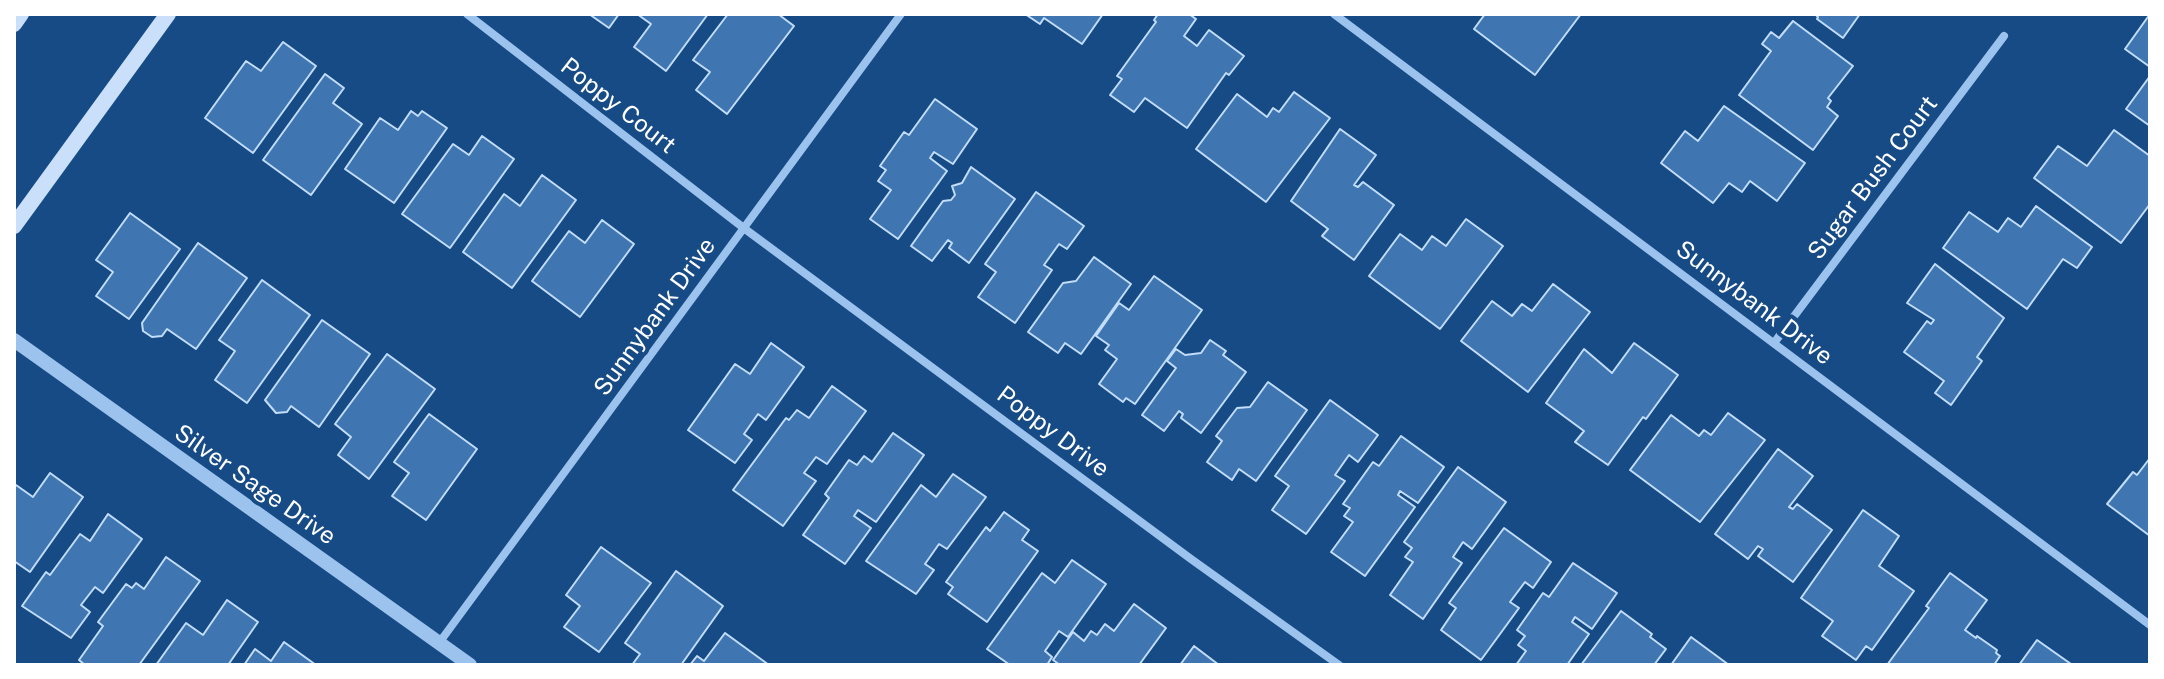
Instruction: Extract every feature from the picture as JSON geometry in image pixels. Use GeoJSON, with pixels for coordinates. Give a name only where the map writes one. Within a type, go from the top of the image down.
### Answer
{"type":"FeatureCollection","features":[{"type":"Feature","properties":{"kind":"main road"},"geometry":{"type":"LineString","coordinates":[[14,24],[21,14]]}},
{"type":"Feature","properties":{"kind":"main road"},"geometry":{"type":"LineString","coordinates":[[14,226],[168,14]]}},
{"type":"Feature","properties":{"kind":"street","name":"Poppy Court"},"geometry":{"type":"LineString","coordinates":[[467,14],[745,229]]}},
{"type":"Feature","properties":{"kind":"street","name":"Sunnybank Drive"},"geometry":{"type":"LineString","coordinates":[[439,643],[901,14]]}},
{"type":"Feature","properties":{"kind":"street","name":"Sunnybank Drive"},"geometry":{"type":"LineString","coordinates":[[1334,14],[1346,18],[2150,625]]}},
{"type":"Feature","properties":{"kind":"street","name":"Sugar Bush Court"},"geometry":{"type":"LineString","coordinates":[[1774,343],[2004,36]]}},
{"type":"Feature","properties":{"kind":"street","name":"Poppy Drive"},"geometry":{"type":"LineString","coordinates":[[745,229],[1178,550],[1339,665]]}},
{"type":"Feature","properties":{"kind":"street","name":"Silver Sage Drive"},"geometry":{"type":"LineString","coordinates":[[14,340],[470,665]]}},
{"type":"Feature","properties":{"kind":"building"},"geometry":{"type":"Polygon","coordinates":[[[589,14],[619,14],[609,28],[589,14]]]}},
{"type":"Feature","properties":{"kind":"building"},"geometry":{"type":"Polygon","coordinates":[[[637,14],[708,14],[666,71],[634,47],[651,24],[637,14]]]}},
{"type":"Feature","properties":{"kind":"building"},"geometry":{"type":"Polygon","coordinates":[[[728,14],[778,14],[794,26],[727,114],[696,90],[710,72],[693,60],[728,14]]]}},
{"type":"Feature","properties":{"kind":"building"},"geometry":{"type":"Polygon","coordinates":[[[1025,14],[1103,14],[1082,44],[1044,18],[1040,24],[1025,14]]]}},
{"type":"Feature","properties":{"kind":"building"},"geometry":{"type":"Polygon","coordinates":[[[1158,14],[1189,14],[1196,19],[1184,36],[1197,46],[1209,30],[1244,56],[1229,75],[1226,73],[1187,128],[1145,98],[1134,112],[1110,95],[1122,79],[1117,76],[1156,22],[1154,20],[1158,14]]]}},
{"type":"Feature","properties":{"kind":"building"},"geometry":{"type":"Polygon","coordinates":[[[1485,14],[1581,14],[1535,75],[1474,29],[1485,14]]]}},
{"type":"Feature","properties":{"kind":"building"},"geometry":{"type":"Polygon","coordinates":[[[1815,14],[1860,14],[1843,38],[1817,19],[1815,14]]]}},
{"type":"Feature","properties":{"kind":"building"},"geometry":{"type":"Polygon","coordinates":[[[2150,14],[2150,67],[2125,49],[2150,14]]]}},
{"type":"Feature","properties":{"kind":"building"},"geometry":{"type":"Polygon","coordinates":[[[1793,21],[1853,66],[1828,98],[1831,101],[1827,107],[1838,116],[1813,150],[1739,95],[1771,51],[1762,44],[1771,32],[1779,38],[1793,21]]]}},
{"type":"Feature","properties":{"kind":"building"},"geometry":{"type":"Polygon","coordinates":[[[283,42],[316,66],[253,153],[205,118],[246,61],[261,71],[283,42]]]}},
{"type":"Feature","properties":{"kind":"building"},"geometry":{"type":"Polygon","coordinates":[[[325,74],[344,88],[333,103],[362,124],[311,195],[263,160],[325,74]]]}},
{"type":"Feature","properties":{"kind":"building"},"geometry":{"type":"Polygon","coordinates":[[[2150,76],[2150,126],[2126,109],[2150,76]]]}},
{"type":"Feature","properties":{"kind":"building"},"geometry":{"type":"Polygon","coordinates":[[[1294,92],[1330,118],[1266,202],[1196,149],[1237,94],[1267,117],[1273,108],[1279,112],[1294,92]]]}},
{"type":"Feature","properties":{"kind":"building"},"geometry":{"type":"Polygon","coordinates":[[[935,99],[977,129],[953,164],[934,152],[930,158],[947,171],[898,239],[870,219],[891,190],[878,181],[886,170],[880,166],[904,132],[909,135],[935,99]]]}},
{"type":"Feature","properties":{"kind":"building"},"geometry":{"type":"Polygon","coordinates":[[[1724,106],[1805,163],[1777,201],[1750,181],[1742,192],[1729,183],[1713,203],[1661,163],[1685,131],[1698,141],[1724,106]]]}},
{"type":"Feature","properties":{"kind":"building"},"geometry":{"type":"Polygon","coordinates":[[[411,111],[418,116],[422,111],[447,128],[394,203],[345,169],[380,118],[398,130],[411,111]]]}},
{"type":"Feature","properties":{"kind":"building"},"geometry":{"type":"Polygon","coordinates":[[[1340,129],[1376,155],[1354,185],[1358,187],[1363,182],[1394,205],[1354,260],[1322,236],[1328,229],[1291,201],[1340,129]]]}},
{"type":"Feature","properties":{"kind":"building"},"geometry":{"type":"Polygon","coordinates":[[[2114,130],[2150,156],[2150,204],[2121,243],[2034,178],[2058,146],[2087,166],[2114,130]]]}},
{"type":"Feature","properties":{"kind":"building"},"geometry":{"type":"Polygon","coordinates":[[[482,136],[514,159],[450,248],[402,214],[453,144],[469,155],[482,136]]]}},
{"type":"Feature","properties":{"kind":"building"},"geometry":{"type":"Polygon","coordinates":[[[971,167],[1015,199],[969,263],[949,248],[952,243],[948,240],[932,261],[911,246],[943,201],[951,200],[955,195],[952,186],[962,183],[971,167]]]}},
{"type":"Feature","properties":{"kind":"building"},"geometry":{"type":"Polygon","coordinates":[[[542,175],[576,200],[512,288],[463,252],[504,194],[520,206],[542,175]]]}},
{"type":"Feature","properties":{"kind":"building"},"geometry":{"type":"Polygon","coordinates":[[[1036,192],[1084,226],[1067,249],[1059,244],[1044,265],[1052,270],[1015,323],[978,297],[996,272],[985,264],[1036,192]]]}},
{"type":"Feature","properties":{"kind":"building"},"geometry":{"type":"Polygon","coordinates":[[[2036,206],[2092,247],[2077,268],[2063,259],[2027,309],[1943,248],[1969,212],[1998,232],[2008,218],[2021,227],[2036,206]]]}},
{"type":"Feature","properties":{"kind":"building"},"geometry":{"type":"Polygon","coordinates":[[[130,213],[180,249],[129,319],[96,296],[113,272],[96,260],[130,213]]]}},
{"type":"Feature","properties":{"kind":"building"},"geometry":{"type":"Polygon","coordinates":[[[1466,219],[1503,246],[1440,329],[1369,276],[1400,234],[1422,250],[1432,236],[1446,246],[1466,219]]]}},
{"type":"Feature","properties":{"kind":"building"},"geometry":{"type":"Polygon","coordinates":[[[602,220],[634,244],[580,317],[532,281],[569,231],[585,243],[602,220]]]}},
{"type":"Feature","properties":{"kind":"building"},"geometry":{"type":"Polygon","coordinates":[[[198,243],[247,278],[196,349],[167,329],[162,336],[152,337],[143,331],[142,323],[198,243]]]}},
{"type":"Feature","properties":{"kind":"building"},"geometry":{"type":"Polygon","coordinates":[[[1094,257],[1131,284],[1081,354],[1065,343],[1058,353],[1028,332],[1063,283],[1076,281],[1094,257]]]}},
{"type":"Feature","properties":{"kind":"building"},"geometry":{"type":"Polygon","coordinates":[[[1935,264],[2004,318],[1977,357],[1982,361],[1951,405],[1935,393],[1944,381],[1904,352],[1927,321],[1931,324],[1934,320],[1907,303],[1935,264]]]}},
{"type":"Feature","properties":{"kind":"building"},"geometry":{"type":"Polygon","coordinates":[[[1154,276],[1202,310],[1135,404],[1126,398],[1123,402],[1099,384],[1117,359],[1105,350],[1109,345],[1096,336],[1119,303],[1129,310],[1154,276]]]}},
{"type":"Feature","properties":{"kind":"building"},"geometry":{"type":"Polygon","coordinates":[[[262,280],[310,315],[247,403],[215,380],[235,351],[219,340],[262,280]]]}},
{"type":"Feature","properties":{"kind":"building"},"geometry":{"type":"Polygon","coordinates":[[[1553,284],[1590,312],[1528,392],[1461,341],[1492,301],[1512,316],[1522,304],[1532,311],[1553,284]]]}},
{"type":"Feature","properties":{"kind":"building"},"geometry":{"type":"Polygon","coordinates":[[[322,320],[370,354],[319,427],[291,406],[287,412],[276,413],[265,400],[322,320]]]}},
{"type":"Feature","properties":{"kind":"building"},"geometry":{"type":"Polygon","coordinates":[[[1210,340],[1226,351],[1223,355],[1246,372],[1201,433],[1181,418],[1183,414],[1179,411],[1164,431],[1142,415],[1176,368],[1167,361],[1176,349],[1185,355],[1201,353],[1210,340]]]}},
{"type":"Feature","properties":{"kind":"building"},"geometry":{"type":"Polygon","coordinates":[[[771,343],[804,367],[766,420],[758,414],[744,434],[752,440],[735,463],[688,430],[735,364],[750,374],[771,343]]]}},
{"type":"Feature","properties":{"kind":"building"},"geometry":{"type":"Polygon","coordinates":[[[1634,343],[1678,375],[1608,465],[1575,442],[1584,431],[1546,403],[1584,349],[1612,373],[1634,343]]]}},
{"type":"Feature","properties":{"kind":"building"},"geometry":{"type":"Polygon","coordinates":[[[387,354],[435,389],[369,479],[338,455],[351,437],[335,424],[387,354]]]}},
{"type":"Feature","properties":{"kind":"building"},"geometry":{"type":"Polygon","coordinates":[[[1268,382],[1307,410],[1256,481],[1239,469],[1232,480],[1207,462],[1222,441],[1216,436],[1237,408],[1250,407],[1268,382]]]}},
{"type":"Feature","properties":{"kind":"building"},"geometry":{"type":"Polygon","coordinates":[[[832,386],[866,411],[827,464],[816,457],[804,473],[816,481],[783,526],[733,490],[786,418],[789,420],[797,410],[809,418],[832,386]]]}},
{"type":"Feature","properties":{"kind":"building"},"geometry":{"type":"Polygon","coordinates":[[[1330,400],[1378,435],[1358,462],[1349,455],[1335,475],[1345,481],[1306,534],[1272,510],[1289,486],[1275,476],[1330,400]]]}},
{"type":"Feature","properties":{"kind":"building"},"geometry":{"type":"Polygon","coordinates":[[[1728,413],[1765,440],[1700,522],[1630,470],[1671,415],[1699,436],[1704,430],[1711,435],[1728,413]]]}},
{"type":"Feature","properties":{"kind":"building"},"geometry":{"type":"Polygon","coordinates":[[[429,414],[477,449],[426,520],[392,496],[409,473],[394,462],[429,414]]]}},
{"type":"Feature","properties":{"kind":"building"},"geometry":{"type":"Polygon","coordinates":[[[893,433],[924,455],[876,522],[858,510],[854,516],[871,528],[845,564],[803,535],[829,498],[825,494],[849,460],[857,465],[864,456],[872,462],[893,433]]]}},
{"type":"Feature","properties":{"kind":"building"},"geometry":{"type":"Polygon","coordinates":[[[1401,436],[1444,467],[1418,503],[1400,491],[1398,495],[1415,507],[1365,576],[1331,552],[1353,522],[1344,516],[1350,508],[1343,504],[1373,462],[1379,466],[1401,436]]]}},
{"type":"Feature","properties":{"kind":"building"},"geometry":{"type":"Polygon","coordinates":[[[1778,449],[1813,476],[1789,507],[1793,509],[1797,504],[1832,530],[1793,582],[1758,556],[1763,549],[1758,546],[1748,559],[1715,534],[1778,449]]]}},
{"type":"Feature","properties":{"kind":"building"},"geometry":{"type":"Polygon","coordinates":[[[2150,458],[2150,536],[2107,504],[2133,472],[2137,475],[2150,458]]]}},
{"type":"Feature","properties":{"kind":"building"},"geometry":{"type":"Polygon","coordinates":[[[1458,467],[1506,502],[1472,549],[1463,542],[1453,557],[1462,563],[1423,619],[1390,595],[1413,562],[1405,557],[1412,548],[1404,542],[1458,467]]]}},
{"type":"Feature","properties":{"kind":"building"},"geometry":{"type":"Polygon","coordinates":[[[50,473],[83,497],[30,572],[14,561],[14,488],[16,485],[33,497],[50,473]]]}},
{"type":"Feature","properties":{"kind":"building"},"geometry":{"type":"Polygon","coordinates":[[[953,474],[986,497],[947,549],[939,544],[925,564],[934,570],[916,594],[866,561],[921,485],[936,497],[953,474]]]}},
{"type":"Feature","properties":{"kind":"building"},"geometry":{"type":"Polygon","coordinates":[[[1863,510],[1899,536],[1879,566],[1914,591],[1872,650],[1866,646],[1856,660],[1822,636],[1833,621],[1801,598],[1863,510]]]}},
{"type":"Feature","properties":{"kind":"building"},"geometry":{"type":"Polygon","coordinates":[[[1004,512],[1029,530],[1022,540],[1038,551],[987,622],[948,594],[953,587],[946,582],[986,527],[990,531],[1004,512]]]}},
{"type":"Feature","properties":{"kind":"building"},"geometry":{"type":"Polygon","coordinates":[[[108,514],[142,539],[103,593],[95,587],[81,605],[90,612],[71,638],[22,606],[46,572],[50,575],[80,534],[90,541],[108,514]]]}},
{"type":"Feature","properties":{"kind":"building"},"geometry":{"type":"Polygon","coordinates":[[[1504,528],[1551,562],[1533,588],[1525,582],[1510,602],[1519,608],[1481,660],[1441,630],[1456,608],[1449,603],[1504,528]]]}},
{"type":"Feature","properties":{"kind":"building"},"geometry":{"type":"Polygon","coordinates":[[[601,547],[651,583],[599,652],[564,627],[580,606],[566,595],[601,547]]]}},
{"type":"Feature","properties":{"kind":"building"},"geometry":{"type":"Polygon","coordinates":[[[166,557],[200,581],[139,665],[85,665],[79,660],[103,626],[98,622],[126,584],[132,588],[136,583],[144,589],[166,557]]]}},
{"type":"Feature","properties":{"kind":"building"},"geometry":{"type":"Polygon","coordinates":[[[1072,560],[1106,584],[1068,637],[1059,631],[1045,651],[1052,657],[1047,665],[1010,665],[987,649],[1042,573],[1055,583],[1072,560]]]}},
{"type":"Feature","properties":{"kind":"building"},"geometry":{"type":"Polygon","coordinates":[[[1573,563],[1617,593],[1592,629],[1575,617],[1572,622],[1589,634],[1567,665],[1516,665],[1526,651],[1518,645],[1525,636],[1517,630],[1543,593],[1549,597],[1573,563]]]}},
{"type":"Feature","properties":{"kind":"building"},"geometry":{"type":"Polygon","coordinates":[[[676,571],[723,606],[681,665],[632,665],[640,654],[625,643],[676,571]]]}},
{"type":"Feature","properties":{"kind":"building"},"geometry":{"type":"Polygon","coordinates":[[[1950,573],[1987,600],[1965,630],[1997,650],[2000,656],[1994,665],[1887,665],[1929,608],[1926,606],[1950,573]]]}},
{"type":"Feature","properties":{"kind":"building"},"geometry":{"type":"Polygon","coordinates":[[[227,600],[258,622],[228,665],[156,665],[186,623],[203,635],[227,600]]]}},
{"type":"Feature","properties":{"kind":"building"},"geometry":{"type":"Polygon","coordinates":[[[1134,604],[1166,628],[1139,665],[1060,665],[1053,660],[1073,632],[1084,641],[1091,631],[1097,635],[1105,624],[1114,631],[1134,604]]]}},
{"type":"Feature","properties":{"kind":"building"},"geometry":{"type":"Polygon","coordinates":[[[1621,611],[1652,634],[1650,637],[1666,649],[1654,665],[1581,665],[1621,611]]]}},
{"type":"Feature","properties":{"kind":"building"},"geometry":{"type":"Polygon","coordinates":[[[725,633],[769,665],[690,665],[697,656],[704,661],[725,633]]]}},
{"type":"Feature","properties":{"kind":"building"},"geometry":{"type":"Polygon","coordinates":[[[1691,637],[1729,665],[1671,665],[1691,637]]]}},
{"type":"Feature","properties":{"kind":"building"},"geometry":{"type":"Polygon","coordinates":[[[2037,640],[2071,664],[2019,665],[2037,640]]]}},
{"type":"Feature","properties":{"kind":"building"},"geometry":{"type":"Polygon","coordinates":[[[284,642],[316,665],[244,665],[255,649],[271,661],[284,642]]]}},
{"type":"Feature","properties":{"kind":"building"},"geometry":{"type":"Polygon","coordinates":[[[1194,646],[1219,665],[1180,665],[1194,646]]]}}]}
